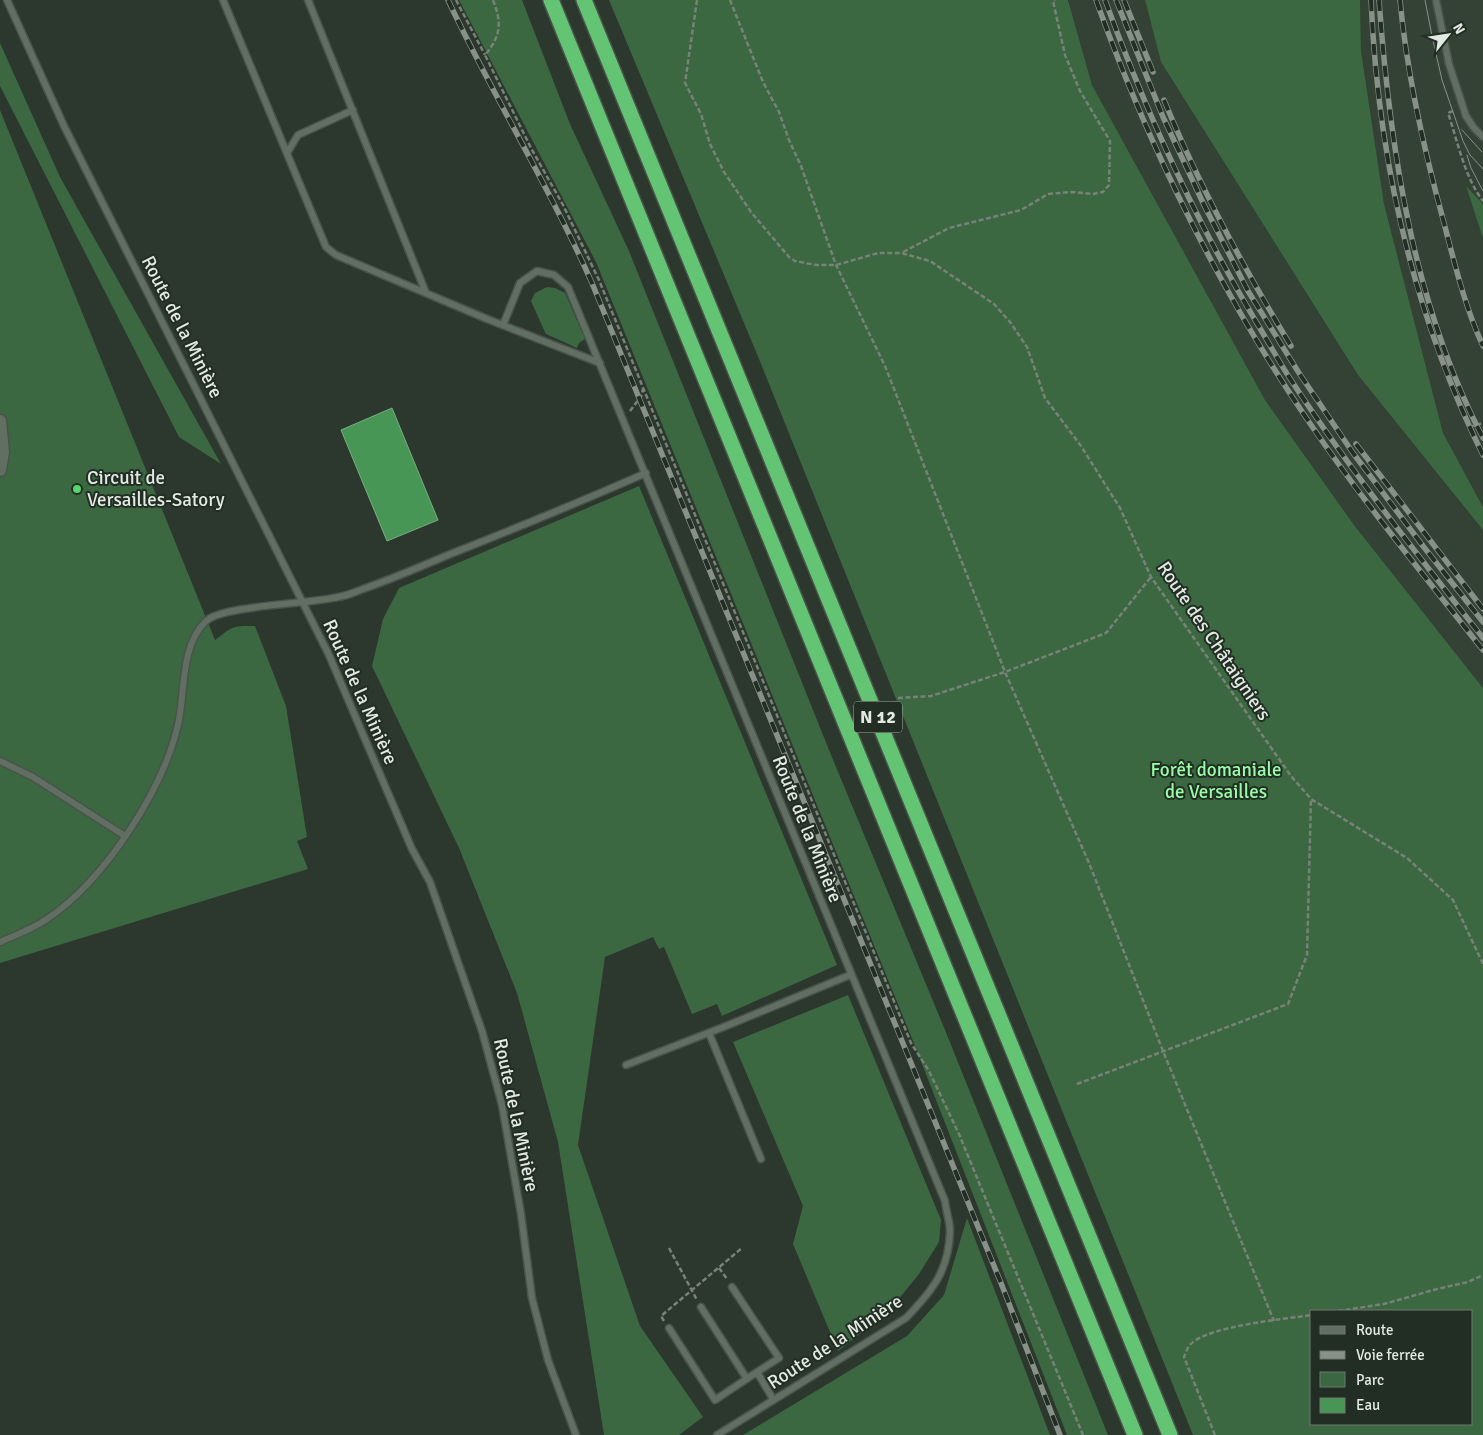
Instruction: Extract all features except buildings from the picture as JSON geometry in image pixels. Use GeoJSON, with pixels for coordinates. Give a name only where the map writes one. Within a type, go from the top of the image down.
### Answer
{"type":"FeatureCollection","features":[{"type":"Feature","properties":{"kind":"highway","name":"N 12"},"geometry":{"type":"LineString","coordinates":[[551,0],[1135,1435]]}},
{"type":"Feature","properties":{"kind":"highway","name":"N 12"},"geometry":{"type":"LineString","coordinates":[[584,0],[1170,1435]]}},
{"type":"Feature","properties":{"kind":"street"},"geometry":{"type":"LineString","coordinates":[[0,421],[3,445],[0,470]]}},
{"type":"Feature","properties":{"kind":"lane","name":"Route de la Minière"},"geometry":{"type":"LineString","coordinates":[[6,0],[68,135],[329,655],[412,849],[430,882],[482,1032],[502,1105],[521,1214],[532,1298],[548,1360],[576,1435]]}},
{"type":"Feature","properties":{"kind":"lane"},"geometry":{"type":"LineString","coordinates":[[222,0],[326,248],[336,255],[487,319],[600,363]]}},
{"type":"Feature","properties":{"kind":"lane"},"geometry":{"type":"LineString","coordinates":[[308,0],[426,293]]}},
{"type":"Feature","properties":{"kind":"lane"},"geometry":{"type":"LineString","coordinates":[[1436,0],[1449,64],[1466,116],[1483,137]]}},
{"type":"Feature","properties":{"kind":"lane"},"geometry":{"type":"LineString","coordinates":[[287,153],[298,135],[353,110]]}},
{"type":"Feature","properties":{"kind":"lane","name":"Route de la Minière"},"geometry":{"type":"LineString","coordinates":[[503,325],[520,283],[536,271],[554,275],[568,287],[944,1201],[950,1230],[946,1262],[928,1295],[906,1318],[717,1435]]}},
{"type":"Feature","properties":{"kind":"lane"},"geometry":{"type":"LineString","coordinates":[[0,942],[45,921],[74,899],[101,871],[125,836],[162,772],[178,721],[186,662],[197,631],[209,618],[236,610],[339,597],[384,582],[590,498],[646,473]]}},
{"type":"Feature","properties":{"kind":"lane"},"geometry":{"type":"LineString","coordinates":[[0,761],[33,778],[125,836]]}},
{"type":"Feature","properties":{"kind":"lane"},"geometry":{"type":"LineString","coordinates":[[626,1065],[850,975]]}},
{"type":"Feature","properties":{"kind":"lane"},"geometry":{"type":"LineString","coordinates":[[708,1033],[761,1159]]}},
{"type":"Feature","properties":{"kind":"lane"},"geometry":{"type":"LineString","coordinates":[[669,1328],[715,1400],[779,1358],[732,1287]]}},
{"type":"Feature","properties":{"kind":"lane"},"geometry":{"type":"LineString","coordinates":[[701,1307],[747,1379]]}},
{"type":"Feature","properties":{"kind":"lane"},"geometry":{"type":"LineString","coordinates":[[757,1372],[773,1399]]}},
{"type":"Feature","properties":{"kind":"path"},"geometry":{"type":"LineString","coordinates":[[456,0],[583,246],[643,387],[911,1042],[929,1071],[959,1134],[1083,1435]]}},
{"type":"Feature","properties":{"kind":"path"},"geometry":{"type":"LineString","coordinates":[[485,55],[496,42],[499,24],[493,0]]}},
{"type":"Feature","properties":{"kind":"path","name":"Route des Châtaigniers"},"geometry":{"type":"LineString","coordinates":[[696,0],[685,84],[701,114],[710,144],[724,172],[751,212],[789,258],[806,264],[836,265],[878,253],[901,252],[930,261],[994,304],[1010,322],[1027,347],[1045,398],[1082,446],[1120,508],[1151,577],[1291,776],[1311,798],[1407,858],[1453,900],[1483,964]]}},
{"type":"Feature","properties":{"kind":"path"},"geometry":{"type":"LineString","coordinates":[[730,0],[763,82],[779,112],[801,166],[836,265],[885,366],[1005,672],[1089,863],[1162,1050],[1274,1321]]}},
{"type":"Feature","properties":{"kind":"path"},"geometry":{"type":"LineString","coordinates":[[901,252],[949,228],[1021,210],[1048,194],[1072,192],[1093,194],[1103,192],[1109,185],[1110,141],[1080,91],[1065,54],[1053,1],[1055,0]]}},
{"type":"Feature","properties":{"kind":"path"},"geometry":{"type":"LineString","coordinates":[[1457,110],[1448,113],[1466,170],[1474,188],[1483,201]]}},
{"type":"Feature","properties":{"kind":"path"},"geometry":{"type":"LineString","coordinates":[[622,417],[636,404],[642,395],[643,387]]}},
{"type":"Feature","properties":{"kind":"path"},"geometry":{"type":"LineString","coordinates":[[1469,427],[1483,422]]}},
{"type":"Feature","properties":{"kind":"path"},"geometry":{"type":"LineString","coordinates":[[898,698],[931,696],[1005,672],[1106,632],[1151,577]]}},
{"type":"Feature","properties":{"kind":"path"},"geometry":{"type":"LineString","coordinates":[[1077,1084],[1162,1050],[1288,1004],[1307,955],[1311,798]]}},
{"type":"Feature","properties":{"kind":"path"},"geometry":{"type":"LineString","coordinates":[[669,1248],[701,1307]]}},
{"type":"Feature","properties":{"kind":"path"},"geometry":{"type":"LineString","coordinates":[[669,1328],[661,1316],[742,1248]]}},
{"type":"Feature","properties":{"kind":"path"},"geometry":{"type":"LineString","coordinates":[[719,1268],[732,1287]]}},
{"type":"Feature","properties":{"kind":"path"},"geometry":{"type":"LineString","coordinates":[[1345,1310],[1384,1304],[1468,1282],[1483,1275]]}},
{"type":"Feature","properties":{"kind":"path"},"geometry":{"type":"LineString","coordinates":[[1215,1435],[1184,1357],[1189,1344],[1199,1337],[1217,1330],[1310,1315]]}},
{"type":"Feature","properties":{"kind":"shaded area"},"geometry":{"type":"Polygon","coordinates":[[[1068,0],[1145,0],[1161,62],[1358,375],[1483,530],[1483,688],[1354,525],[1265,400],[1092,85],[1068,0]]]}},
{"type":"Feature","properties":{"kind":"shaded area"},"geometry":{"type":"Polygon","coordinates":[[[1360,0],[1483,0],[1483,507],[1443,433],[1384,204],[1361,51],[1360,0]]]}},
{"type":"Feature","properties":{"kind":"green space"},"geometry":{"type":"Polygon","coordinates":[[[459,0],[522,0],[570,124],[629,251],[829,750],[945,1030],[1108,1435],[1067,1435],[913,1041],[596,262],[459,0]]]}},
{"type":"Feature","properties":{"kind":"green space","name":"Forêt domaniale de Versailles"},"geometry":{"type":"Polygon","coordinates":[[[609,0],[1068,0],[1092,85],[1265,400],[1354,525],[1483,688],[1483,1435],[1193,1435],[757,354],[609,0]]]}},
{"type":"Feature","properties":{"kind":"green space"},"geometry":{"type":"Polygon","coordinates":[[[1145,0],[1360,0],[1361,51],[1384,204],[1443,433],[1483,507],[1483,530],[1358,375],[1161,62],[1145,0]]]}},
{"type":"Feature","properties":{"kind":"green space"},"geometry":{"type":"Polygon","coordinates":[[[0,43],[60,177],[221,464],[179,437],[0,86],[0,43]]]}},
{"type":"Feature","properties":{"kind":"green space","name":"Circuit de Versailles-Satory"},"geometry":{"type":"Polygon","coordinates":[[[0,110],[215,640],[233,628],[255,626],[286,706],[307,837],[297,841],[308,869],[0,963],[0,110]]]}},
{"type":"Feature","properties":{"kind":"green space"},"geometry":{"type":"Polygon","coordinates":[[[1466,186],[1483,204],[1483,238],[1466,186]]]}},
{"type":"Feature","properties":{"kind":"green space"},"geometry":{"type":"Polygon","coordinates":[[[547,287],[555,288],[565,293],[585,339],[579,343],[577,348],[546,334],[544,330],[531,301],[535,293],[547,287]]]}},
{"type":"Feature","properties":{"kind":"green space"},"geometry":{"type":"Polygon","coordinates":[[[639,486],[837,965],[722,1016],[717,1004],[692,1014],[664,947],[659,949],[653,937],[605,957],[578,1145],[640,1326],[703,1417],[679,1435],[604,1435],[558,1142],[517,993],[459,848],[372,666],[383,619],[399,588],[639,486]]]}},
{"type":"Feature","properties":{"kind":"green space"},"geometry":{"type":"Polygon","coordinates":[[[848,995],[941,1220],[939,1242],[919,1274],[889,1311],[838,1351],[793,1244],[803,1206],[733,1042],[848,995]]]}},
{"type":"Feature","properties":{"kind":"green space"},"geometry":{"type":"Polygon","coordinates":[[[967,1218],[1050,1435],[743,1435],[907,1336],[944,1295],[967,1218]]]}},
{"type":"Feature","properties":{"kind":"water"},"geometry":{"type":"Polygon","coordinates":[[[392,408],[438,520],[387,541],[341,430],[392,408]]]}},
{"type":"Feature","properties":{"kind":"tram line"},"geometry":{"type":"LineString","coordinates":[[1425,0],[1442,80],[1463,141],[1470,155],[1483,169]]}},
{"type":"Feature","properties":{"kind":"tram line"},"geometry":{"type":"LineString","coordinates":[[1462,130],[1482,152]]}},
{"type":"Feature","properties":{"kind":"tram line"},"geometry":{"type":"LineString","coordinates":[[1467,155],[1471,168],[1483,191]]}},
{"type":"Feature","properties":{"kind":"railway"},"geometry":{"type":"LineString","coordinates":[[448,0],[483,71],[558,211],[592,283],[1001,1283],[1060,1435]]}},
{"type":"Feature","properties":{"kind":"railway"},"geometry":{"type":"LineString","coordinates":[[1096,0],[1139,109],[1163,163],[1188,216],[1244,320],[1307,419],[1349,478],[1483,650]]}},
{"type":"Feature","properties":{"kind":"railway"},"geometry":{"type":"LineString","coordinates":[[1105,0],[1137,84],[1193,206],[1235,286],[1278,359],[1313,413],[1360,479],[1483,638]]}},
{"type":"Feature","properties":{"kind":"railway"},"geometry":{"type":"LineString","coordinates":[[1116,0],[1163,117],[1204,205],[1248,291],[1299,373],[1353,453],[1483,622]]}},
{"type":"Feature","properties":{"kind":"railway"},"geometry":{"type":"LineString","coordinates":[[1124,0],[1153,72]]}},
{"type":"Feature","properties":{"kind":"railway"},"geometry":{"type":"LineString","coordinates":[[1371,0],[1381,118],[1403,234],[1418,290],[1437,346],[1458,401],[1483,455]]}},
{"type":"Feature","properties":{"kind":"railway"},"geometry":{"type":"LineString","coordinates":[[1379,0],[1390,113],[1398,169],[1422,280],[1439,334],[1459,387],[1483,438]]}},
{"type":"Feature","properties":{"kind":"railway"},"geometry":{"type":"LineString","coordinates":[[1400,0],[1407,57],[1417,113],[1430,168],[1461,286],[1483,346]]}},
{"type":"Feature","properties":{"kind":"railway"},"geometry":{"type":"LineString","coordinates":[[1164,100],[1192,163],[1223,225],[1291,346]]}},
{"type":"Feature","properties":{"kind":"railway"},"geometry":{"type":"LineString","coordinates":[[1356,444],[1483,609]]}},
{"type":"Feature","properties":{"kind":"place","name":"Circuit de Versailles-Satory"},"geometry":{"type":"Point","coordinates":[77,489]}}]}
